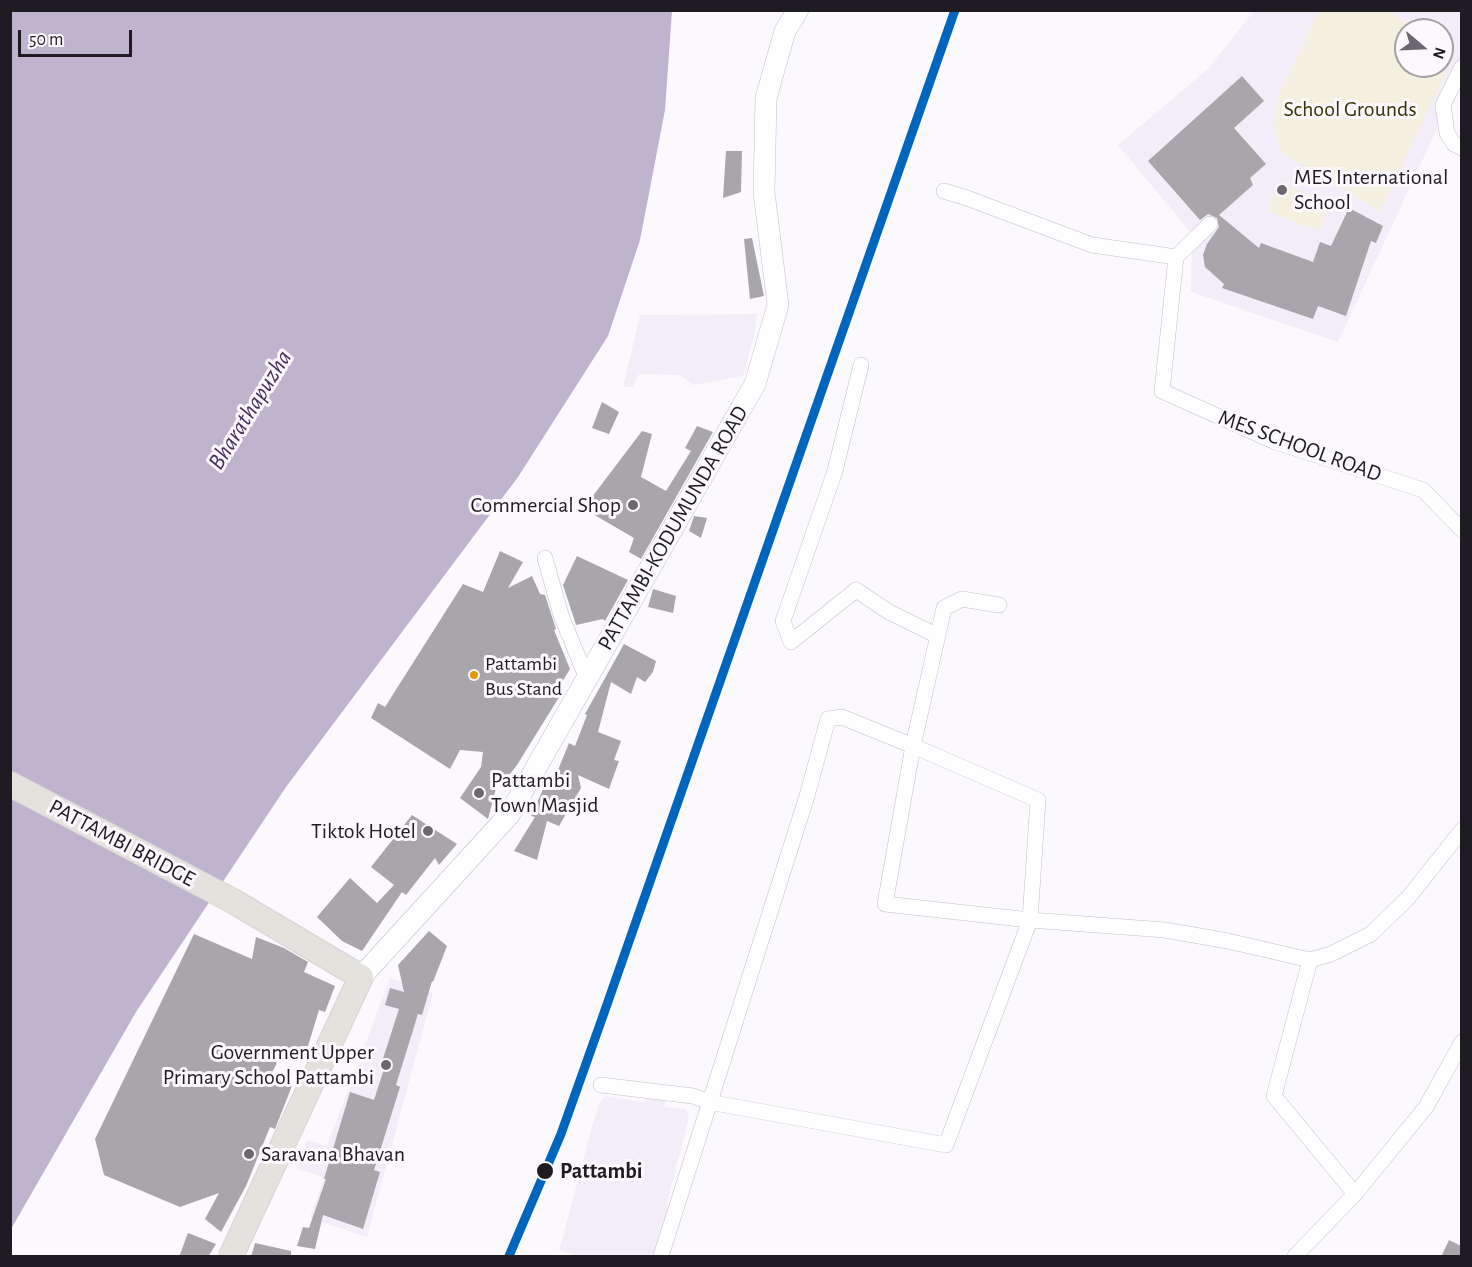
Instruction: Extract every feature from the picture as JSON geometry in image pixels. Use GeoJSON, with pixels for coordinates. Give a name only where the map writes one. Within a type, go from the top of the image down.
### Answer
{"type":"FeatureCollection","features":[{"type":"Feature","properties":{"kind":"main road","name":"PATTAMBI-KODUMUNDA ROAD"},"geometry":{"type":"LineString","coordinates":[[361,977],[509,815],[755,384],[778,305],[764,192],[766,98],[785,31],[798,10]]}},
{"type":"Feature","properties":{"kind":"main road","name":"PATTAMBI BRIDGE"},"geometry":{"type":"LineString","coordinates":[[10,784],[233,901],[361,977]]}},
{"type":"Feature","properties":{"kind":"main road"},"geometry":{"type":"LineString","coordinates":[[231,1257],[361,977]]}},
{"type":"Feature","properties":{"kind":"street"},"geometry":{"type":"LineString","coordinates":[[1461,67],[1443,105],[1447,133],[1454,144],[1461,148]]}},
{"type":"Feature","properties":{"kind":"street"},"geometry":{"type":"LineString","coordinates":[[944,191],[1092,245],[1176,257],[1209,224]]}},
{"type":"Feature","properties":{"kind":"street","name":"MES SCHOOL ROAD"},"geometry":{"type":"LineString","coordinates":[[1176,257],[1162,391],[1273,441],[1423,490],[1461,530]]}},
{"type":"Feature","properties":{"kind":"street"},"geometry":{"type":"LineString","coordinates":[[861,365],[835,471],[783,621],[791,642],[856,590],[889,612],[938,636]]}},
{"type":"Feature","properties":{"kind":"street"},"geometry":{"type":"LineString","coordinates":[[545,558],[561,615],[586,680]]}},
{"type":"Feature","properties":{"kind":"street"},"geometry":{"type":"LineString","coordinates":[[999,605],[962,599],[944,608],[913,746],[885,904],[1030,920],[1165,930],[1228,941],[1310,960],[1331,954],[1371,934],[1408,898],[1461,830]]}},
{"type":"Feature","properties":{"kind":"street"},"geometry":{"type":"LineString","coordinates":[[601,1085],[693,1096],[710,1102],[946,1145],[1030,920],[1038,800],[842,717],[828,719],[807,796],[710,1102],[661,1257]]}},
{"type":"Feature","properties":{"kind":"street"},"geometry":{"type":"LineString","coordinates":[[1310,960],[1274,1096],[1355,1194]]}},
{"type":"Feature","properties":{"kind":"street"},"geometry":{"type":"LineString","coordinates":[[1295,1257],[1355,1194],[1426,1107],[1461,1042]]}},
{"type":"Feature","properties":{"kind":"shaded area","name":"MES International School"},"geometry":{"type":"Polygon","coordinates":[[[1254,11],[1461,11],[1461,77],[1338,342],[1191,292],[1192,234],[1118,145],[1208,69],[1254,11]]]}},
{"type":"Feature","properties":{"kind":"shaded area"},"geometry":{"type":"Polygon","coordinates":[[[757,314],[754,336],[743,376],[693,385],[680,375],[639,374],[633,387],[623,387],[640,315],[757,314]]]}},
{"type":"Feature","properties":{"kind":"shaded area","name":"Government Upper Primary School Pattambi"},"geometry":{"type":"Polygon","coordinates":[[[390,978],[433,993],[367,1237],[310,1218],[323,1177],[297,1169],[307,1140],[327,1146],[390,978]]]}},
{"type":"Feature","properties":{"kind":"shaded area"},"geometry":{"type":"Polygon","coordinates":[[[651,1095],[666,1100],[664,1107],[685,1109],[689,1117],[667,1203],[670,1218],[658,1256],[579,1256],[559,1251],[598,1105],[605,1096],[643,1102],[651,1095]]]}},
{"type":"Feature","properties":{"kind":"green space","name":"School Grounds"},"geometry":{"type":"Polygon","coordinates":[[[1319,11],[1389,11],[1399,18],[1394,18],[1394,78],[1443,78],[1380,211],[1281,153],[1274,129],[1278,95],[1319,11]]]}},
{"type":"Feature","properties":{"kind":"green space"},"geometry":{"type":"Polygon","coordinates":[[[1279,182],[1330,203],[1319,231],[1267,211],[1279,182]]]}},
{"type":"Feature","properties":{"kind":"water","name":"Bharathapuzha"},"geometry":{"type":"Polygon","coordinates":[[[11,11],[672,11],[665,110],[640,240],[608,336],[518,477],[286,787],[136,1012],[11,1229],[11,11]]]}},
{"type":"Feature","properties":{"kind":"building"},"geometry":{"type":"Polygon","coordinates":[[[1242,76],[1264,101],[1234,128],[1266,164],[1250,178],[1253,185],[1219,215],[1259,248],[1261,243],[1313,262],[1320,242],[1331,246],[1349,208],[1383,226],[1376,243],[1371,241],[1346,316],[1318,306],[1313,319],[1222,288],[1224,284],[1205,267],[1203,255],[1207,244],[1219,227],[1217,218],[1208,214],[1200,220],[1148,161],[1242,76]]]}},
{"type":"Feature","properties":{"kind":"building"},"geometry":{"type":"Polygon","coordinates":[[[726,151],[742,151],[741,192],[723,198],[726,151]]]}},
{"type":"Feature","properties":{"kind":"building"},"geometry":{"type":"Polygon","coordinates":[[[752,238],[764,296],[750,299],[744,239],[752,238]]]}},
{"type":"Feature","properties":{"kind":"building"},"geometry":{"type":"Polygon","coordinates":[[[602,402],[619,412],[609,434],[592,428],[602,402]]]}},
{"type":"Feature","properties":{"kind":"building","name":"Commercial Shop"},"geometry":{"type":"Polygon","coordinates":[[[697,426],[713,432],[641,559],[629,552],[634,538],[586,510],[592,497],[642,431],[652,434],[641,477],[666,491],[691,451],[685,448],[697,426]]]}},
{"type":"Feature","properties":{"kind":"building"},"geometry":{"type":"Polygon","coordinates":[[[694,516],[707,518],[701,538],[689,531],[694,516]]]}},
{"type":"Feature","properties":{"kind":"building"},"geometry":{"type":"Polygon","coordinates":[[[500,551],[523,562],[508,588],[532,576],[540,594],[545,595],[556,629],[554,630],[570,669],[556,692],[561,694],[517,765],[506,779],[499,777],[488,819],[460,798],[481,767],[483,752],[460,750],[450,769],[371,718],[378,703],[385,707],[463,584],[483,592],[500,551]]]}},
{"type":"Feature","properties":{"kind":"building"},"geometry":{"type":"Polygon","coordinates":[[[577,556],[628,580],[605,621],[603,619],[576,625],[563,585],[577,556]]]}},
{"type":"Feature","properties":{"kind":"building"},"geometry":{"type":"Polygon","coordinates":[[[653,589],[676,596],[673,613],[648,607],[653,589]]]}},
{"type":"Feature","properties":{"kind":"building"},"geometry":{"type":"Polygon","coordinates":[[[624,644],[656,661],[653,672],[645,682],[637,677],[631,694],[611,682],[598,732],[621,741],[614,760],[619,761],[609,789],[578,775],[581,788],[559,826],[547,821],[537,860],[514,851],[535,817],[531,816],[548,778],[552,780],[555,769],[558,770],[569,743],[575,746],[587,715],[585,714],[624,644]]]}},
{"type":"Feature","properties":{"kind":"building"},"geometry":{"type":"Polygon","coordinates":[[[412,815],[457,844],[439,865],[435,858],[406,895],[402,892],[362,951],[342,941],[317,917],[350,878],[377,903],[394,885],[371,867],[412,815]]]}},
{"type":"Feature","properties":{"kind":"building","name":"Government Upper Primary School Pattambi"},"geometry":{"type":"Polygon","coordinates":[[[429,931],[447,946],[432,981],[422,1015],[418,1014],[396,1085],[400,1087],[374,1170],[380,1172],[363,1229],[323,1215],[315,1249],[297,1246],[303,1227],[309,1228],[326,1179],[324,1179],[350,1092],[374,1100],[384,1069],[380,1068],[399,1009],[385,1005],[390,988],[404,992],[398,965],[429,931]]]}},
{"type":"Feature","properties":{"kind":"building"},"geometry":{"type":"Polygon","coordinates":[[[194,934],[252,959],[256,937],[284,948],[308,962],[304,972],[335,986],[325,1012],[319,1010],[304,1059],[280,1048],[276,1065],[269,1078],[292,1086],[275,1129],[270,1127],[246,1186],[221,1232],[205,1219],[219,1193],[180,1207],[104,1175],[95,1139],[194,934]]]}},
{"type":"Feature","properties":{"kind":"building"},"geometry":{"type":"Polygon","coordinates":[[[188,1233],[216,1244],[208,1257],[179,1257],[188,1233]]]}},
{"type":"Feature","properties":{"kind":"building"},"geometry":{"type":"Polygon","coordinates":[[[1449,1240],[1461,1246],[1461,1257],[1441,1257],[1449,1240]]]}},
{"type":"Feature","properties":{"kind":"building"},"geometry":{"type":"Polygon","coordinates":[[[255,1243],[291,1251],[291,1257],[251,1257],[255,1243]]]}},
{"type":"Feature","properties":{"kind":"transit line"},"geometry":{"type":"LineString","coordinates":[[509,1256],[561,1134],[955,10]]}},
{"type":"Feature","properties":{"kind":"place","name":"MES International School"},"geometry":{"type":"Point","coordinates":[1282,190]}},
{"type":"Feature","properties":{"kind":"place","name":"Commercial Shop"},"geometry":{"type":"Point","coordinates":[633,505]}},
{"type":"Feature","properties":{"kind":"place","name":"Pattambi Bus Stand"},"geometry":{"type":"Point","coordinates":[474,675]}},
{"type":"Feature","properties":{"kind":"place","name":"Pattambi Town Masjid"},"geometry":{"type":"Point","coordinates":[479,793]}},
{"type":"Feature","properties":{"kind":"place","name":"Tiktok Hotel"},"geometry":{"type":"Point","coordinates":[428,831]}},
{"type":"Feature","properties":{"kind":"place","name":"Government Upper Primary School Pattambi"},"geometry":{"type":"Point","coordinates":[386,1065]}},
{"type":"Feature","properties":{"kind":"place","name":"Saravana Bhavan"},"geometry":{"type":"Point","coordinates":[249,1154]}},
{"type":"Feature","properties":{"kind":"place","name":"Pattambi"},"geometry":{"type":"Point","coordinates":[545,1171]}}]}
